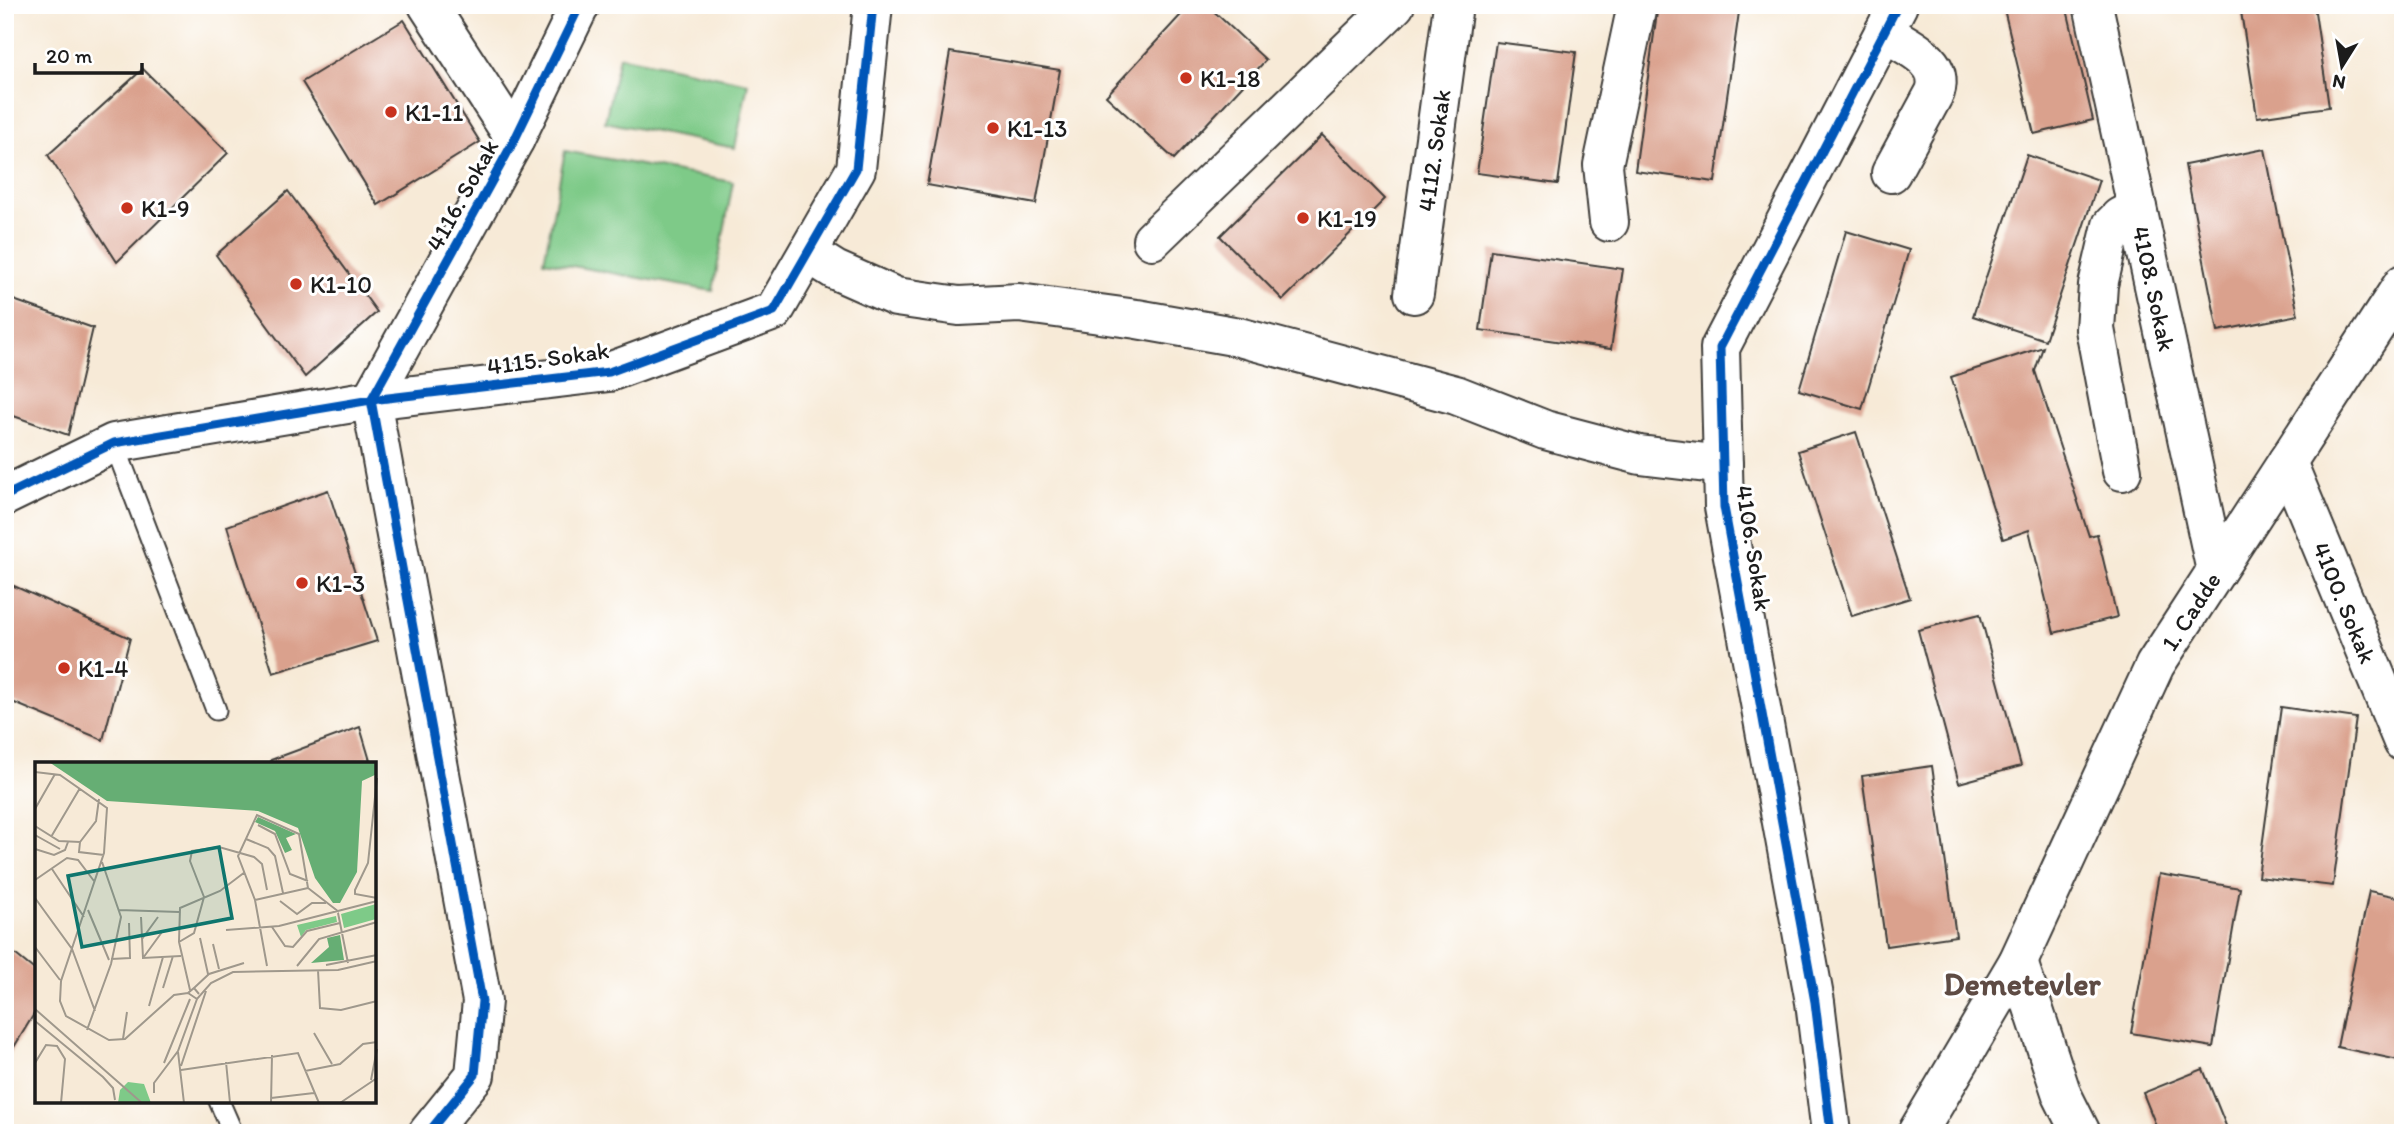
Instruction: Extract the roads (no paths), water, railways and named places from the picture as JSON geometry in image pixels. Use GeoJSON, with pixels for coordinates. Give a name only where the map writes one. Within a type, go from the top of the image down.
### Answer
{"type":"FeatureCollection","features":[{"type":"Feature","properties":{"kind":"street"},"geometry":{"type":"LineString","coordinates":[[428,5],[515,139]]}},
{"type":"Feature","properties":{"kind":"street","name":"4116. Sokak"},"geometry":{"type":"LineString","coordinates":[[371,400],[515,139],[580,5]]}},
{"type":"Feature","properties":{"kind":"street","name":"4115. Sokak"},"geometry":{"type":"LineString","coordinates":[[5,496],[114,443],[371,400],[609,372],[774,311],[856,169],[873,5]]}},
{"type":"Feature","properties":{"kind":"street"},"geometry":{"type":"LineString","coordinates":[[1152,240],[1395,5]]}},
{"type":"Feature","properties":{"kind":"street","name":"4112. Sokak"},"geometry":{"type":"LineString","coordinates":[[1414,294],[1453,5]]}},
{"type":"Feature","properties":{"kind":"street"},"geometry":{"type":"LineString","coordinates":[[1609,222],[1603,165],[1637,5]]}},
{"type":"Feature","properties":{"kind":"street","name":"4108. Sokak"},"geometry":{"type":"LineString","coordinates":[[2093,5],[2216,571]]}},
{"type":"Feature","properties":{"kind":"street"},"geometry":{"type":"LineString","coordinates":[[1891,19],[1928,60],[1937,77],[1935,92],[1891,173]]}},
{"type":"Feature","properties":{"kind":"street","name":"4106. Sokak"},"geometry":{"type":"LineString","coordinates":[[1831,1133],[1815,1002],[1724,507],[1720,348],[1891,19]]}},
{"type":"Feature","properties":{"kind":"street"},"geometry":{"type":"LineString","coordinates":[[2122,471],[2095,329],[2095,307],[2112,225],[2120,216],[2137,208]]}},
{"type":"Feature","properties":{"kind":"street"},"geometry":{"type":"LineString","coordinates":[[807,253],[835,270],[896,297],[959,306],[1019,303],[1137,319],[1240,337],[1456,395],[1556,433],[1640,455],[1723,465]]}},
{"type":"Feature","properties":{"kind":"street","name":"1. Cadde"},"geometry":{"type":"LineString","coordinates":[[1917,1133],[2018,962],[2155,665],[2403,284]]}},
{"type":"Feature","properties":{"kind":"street"},"geometry":{"type":"LineString","coordinates":[[371,400],[482,1001],[475,1074],[428,1133]]}},
{"type":"Feature","properties":{"kind":"street","name":"4100. Sokak"},"geometry":{"type":"LineString","coordinates":[[2287,462],[2403,742]]}},
{"type":"Feature","properties":{"kind":"street"},"geometry":{"type":"LineString","coordinates":[[2018,962],[2062,1095],[2081,1133]]}},
{"type":"Feature","properties":{"kind":"lane"},"geometry":{"type":"LineString","coordinates":[[114,443],[216,710]]}},
{"type":"Feature","properties":{"kind":"lane"},"geometry":{"type":"LineString","coordinates":[[220,1103],[233,1133]]}},
{"type":"Feature","properties":{"kind":"place","name":"K1-18"},"geometry":{"type":"Point","coordinates":[1186,78]}},
{"type":"Feature","properties":{"kind":"place","name":"K1-11"},"geometry":{"type":"Point","coordinates":[391,112]}},
{"type":"Feature","properties":{"kind":"place","name":"K1-13"},"geometry":{"type":"Point","coordinates":[993,128]}},
{"type":"Feature","properties":{"kind":"place","name":"K1-9"},"geometry":{"type":"Point","coordinates":[127,208]}},
{"type":"Feature","properties":{"kind":"place","name":"K1-19"},"geometry":{"type":"Point","coordinates":[1303,218]}},
{"type":"Feature","properties":{"kind":"place","name":"K1-10"},"geometry":{"type":"Point","coordinates":[296,284]}},
{"type":"Feature","properties":{"kind":"place","name":"K1-3"},"geometry":{"type":"Point","coordinates":[302,583]}},
{"type":"Feature","properties":{"kind":"place","name":"K1-4"},"geometry":{"type":"Point","coordinates":[64,668]}},
{"type":"Feature","properties":{"kind":"district","name":"Demetevler"},"geometry":{"type":"Point","coordinates":[2022,984]}}]}
